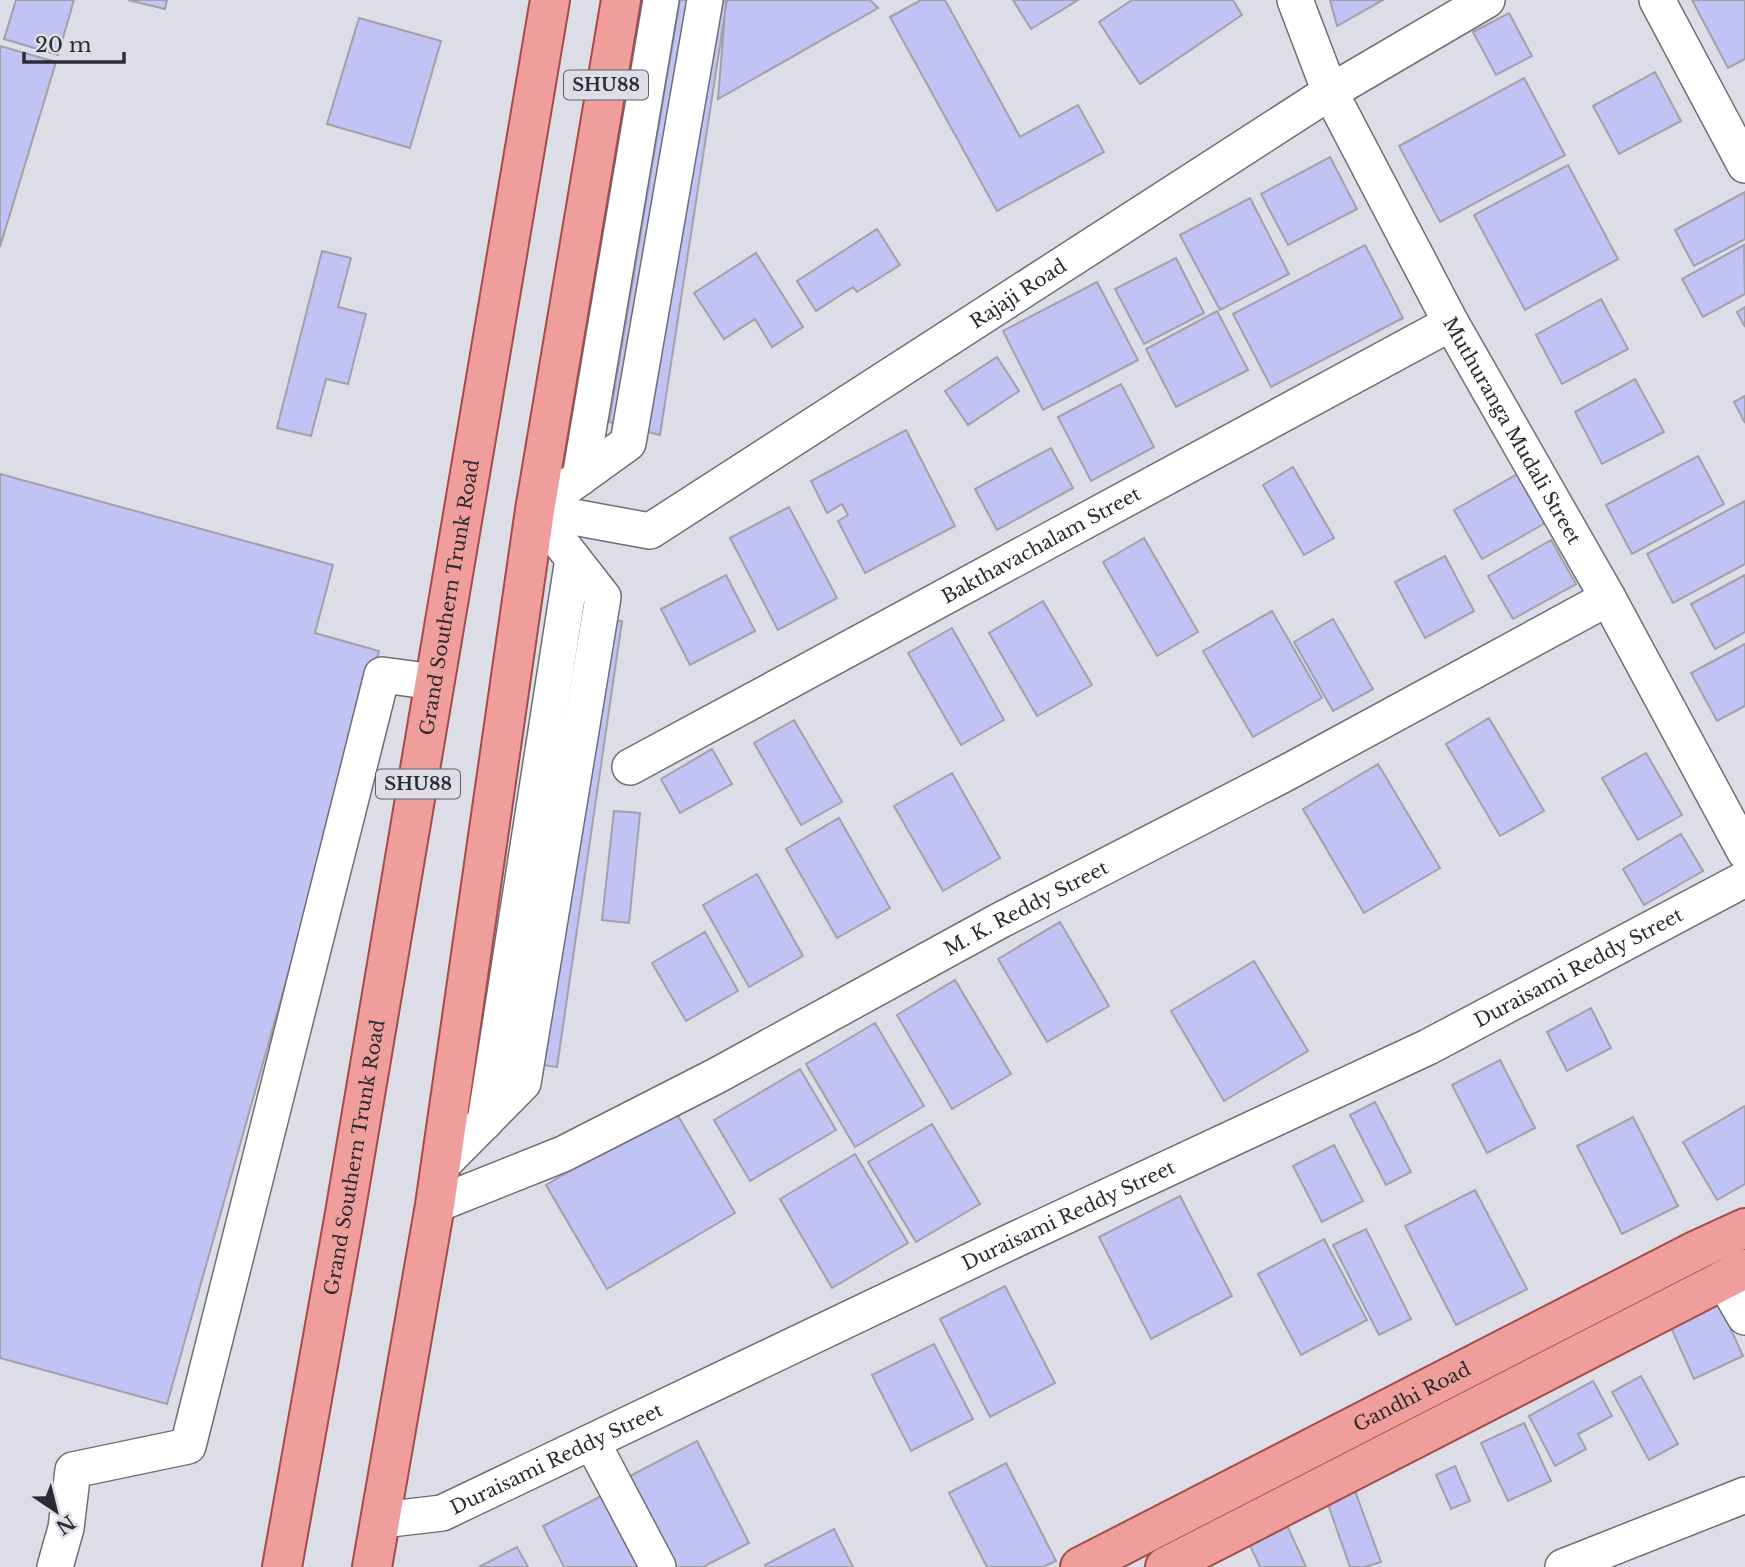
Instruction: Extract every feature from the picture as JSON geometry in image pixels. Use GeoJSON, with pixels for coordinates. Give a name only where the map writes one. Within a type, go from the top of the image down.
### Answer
{"type":"FeatureCollection","features":[{"type":"Feature","properties":{"kind":"main road","name":"Grand Southern Trunk Road"},"geometry":{"type":"LineString","coordinates":[[282,1567],[550,0]]}},
{"type":"Feature","properties":{"kind":"main road","name":"SHU88"},"geometry":{"type":"LineString","coordinates":[[372,1567],[435,1205],[535,510],[621,0]]}},
{"type":"Feature","properties":{"kind":"main road","name":"Gandhi Road"},"geometry":{"type":"LineString","coordinates":[[1080,1567],[1697,1250],[1745,1228]]}},
{"type":"Feature","properties":{"kind":"main road","name":"Gandhi Road"},"geometry":{"type":"LineString","coordinates":[[1188,1562],[1734,1274]]}},
{"type":"Feature","properties":{"kind":"street"},"geometry":{"type":"LineString","coordinates":[[579,478],[661,0]]}},
{"type":"Feature","properties":{"kind":"street"},"geometry":{"type":"LineString","coordinates":[[440,1167],[523,1083],[603,597],[535,510],[628,443],[705,0]]}},
{"type":"Feature","properties":{"kind":"street","name":"Muthuranga Mudali Street"},"geometry":{"type":"LineString","coordinates":[[1295,0],[1330,92],[1451,323],[1608,598],[1745,852]]}},
{"type":"Feature","properties":{"kind":"street","name":"Rajaji Road"},"geometry":{"type":"LineString","coordinates":[[535,510],[650,531],[1330,92],[1487,0]]}},
{"type":"Feature","properties":{"kind":"street"},"geometry":{"type":"LineString","coordinates":[[1657,0],[1745,165]]}},
{"type":"Feature","properties":{"kind":"street","name":"Bakthavachalam Street"},"geometry":{"type":"LineString","coordinates":[[630,767],[1451,323]]}},
{"type":"Feature","properties":{"kind":"street","name":"M. K. Reddy Street"},"geometry":{"type":"LineString","coordinates":[[435,1205],[563,1154],[705,1082],[999,921],[1286,773],[1608,598]]}},
{"type":"Feature","properties":{"kind":"street"},"geometry":{"type":"LineString","coordinates":[[55,1567],[66,1528],[73,1469],[188,1446],[382,675],[435,682]]}},
{"type":"Feature","properties":{"kind":"street","name":"Duraisami Reddy Street"},"geometry":{"type":"LineString","coordinates":[[382,1520],[442,1513],[1013,1241],[1429,1047],[1745,878]]}},
{"type":"Feature","properties":{"kind":"street"},"geometry":{"type":"LineString","coordinates":[[1734,1274],[1745,1317]]}},
{"type":"Feature","properties":{"kind":"street"},"geometry":{"type":"LineString","coordinates":[[592,1442],[658,1567]]}},
{"type":"Feature","properties":{"kind":"street"},"geometry":{"type":"LineString","coordinates":[[1563,1567],[1745,1495]]}},
{"type":"Feature","properties":{"kind":"building"},"geometry":{"type":"Polygon","coordinates":[[[16,0],[74,0],[58,55],[4,39],[16,0]]]}},
{"type":"Feature","properties":{"kind":"building"},"geometry":{"type":"Polygon","coordinates":[[[128,0],[167,0],[165,9],[128,0]]]}},
{"type":"Feature","properties":{"kind":"building"},"geometry":{"type":"Polygon","coordinates":[[[680,0],[727,0],[660,435],[609,422],[680,0]]]}},
{"type":"Feature","properties":{"kind":"building"},"geometry":{"type":"Polygon","coordinates":[[[726,0],[870,0],[878,8],[718,99],[726,0]]]}},
{"type":"Feature","properties":{"kind":"building"},"geometry":{"type":"Polygon","coordinates":[[[921,0],[945,0],[1020,137],[1078,105],[1104,152],[997,211],[890,17],[921,0]]]}},
{"type":"Feature","properties":{"kind":"building"},"geometry":{"type":"Polygon","coordinates":[[[1013,0],[1078,0],[1031,29],[1013,0]]]}},
{"type":"Feature","properties":{"kind":"building"},"geometry":{"type":"Polygon","coordinates":[[[1132,0],[1233,0],[1242,15],[1140,84],[1099,22],[1132,0]]]}},
{"type":"Feature","properties":{"kind":"building"},"geometry":{"type":"Polygon","coordinates":[[[1330,0],[1383,0],[1337,26],[1330,0]]]}},
{"type":"Feature","properties":{"kind":"building"},"geometry":{"type":"Polygon","coordinates":[[[1692,0],[1745,0],[1745,59],[1728,68],[1692,0]]]}},
{"type":"Feature","properties":{"kind":"building"},"geometry":{"type":"Polygon","coordinates":[[[1509,13],[1532,56],[1496,75],[1473,32],[1509,13]]]}},
{"type":"Feature","properties":{"kind":"building"},"geometry":{"type":"Polygon","coordinates":[[[359,18],[441,41],[410,148],[327,124],[359,18]]]}},
{"type":"Feature","properties":{"kind":"building"},"geometry":{"type":"Polygon","coordinates":[[[0,46],[56,62],[0,247],[0,46]]]}},
{"type":"Feature","properties":{"kind":"building"},"geometry":{"type":"Polygon","coordinates":[[[1655,72],[1681,121],[1619,154],[1593,106],[1655,72]]]}},
{"type":"Feature","properties":{"kind":"building"},"geometry":{"type":"Polygon","coordinates":[[[1524,78],[1565,155],[1440,222],[1399,146],[1524,78]]]}},
{"type":"Feature","properties":{"kind":"building"},"geometry":{"type":"Polygon","coordinates":[[[1330,157],[1357,209],[1288,245],[1261,194],[1330,157]]]}},
{"type":"Feature","properties":{"kind":"building"},"geometry":{"type":"Polygon","coordinates":[[[1568,165],[1618,259],[1525,310],[1474,215],[1568,165]]]}},
{"type":"Feature","properties":{"kind":"building"},"geometry":{"type":"Polygon","coordinates":[[[1745,192],[1745,239],[1694,266],[1675,230],[1745,192]]]}},
{"type":"Feature","properties":{"kind":"building"},"geometry":{"type":"Polygon","coordinates":[[[1250,198],[1289,274],[1220,310],[1180,235],[1250,198]]]}},
{"type":"Feature","properties":{"kind":"building"},"geometry":{"type":"Polygon","coordinates":[[[877,229],[900,265],[857,292],[853,287],[816,311],[797,281],[877,229]]]}},
{"type":"Feature","properties":{"kind":"building"},"geometry":{"type":"Polygon","coordinates":[[[1365,245],[1403,318],[1271,387],[1233,314],[1365,245]]]}},
{"type":"Feature","properties":{"kind":"building"},"geometry":{"type":"Polygon","coordinates":[[[1744,245],[1745,294],[1703,317],[1682,279],[1744,245]]]}},
{"type":"Feature","properties":{"kind":"building"},"geometry":{"type":"Polygon","coordinates":[[[322,251],[351,258],[338,307],[366,314],[348,384],[326,379],[311,436],[277,428],[322,251]]]}},
{"type":"Feature","properties":{"kind":"building"},"geometry":{"type":"Polygon","coordinates":[[[756,253],[803,327],[772,347],[755,319],[724,339],[694,293],[756,253]]]}},
{"type":"Feature","properties":{"kind":"building"},"geometry":{"type":"Polygon","coordinates":[[[1176,258],[1204,313],[1144,344],[1115,289],[1176,258]]]}},
{"type":"Feature","properties":{"kind":"building"},"geometry":{"type":"Polygon","coordinates":[[[1097,282],[1138,360],[1043,410],[1003,331],[1097,282]]]}},
{"type":"Feature","properties":{"kind":"building"},"geometry":{"type":"Polygon","coordinates":[[[1601,299],[1628,349],[1562,384],[1536,335],[1601,299]]]}},
{"type":"Feature","properties":{"kind":"building"},"geometry":{"type":"Polygon","coordinates":[[[1745,307],[1745,327],[1737,312],[1745,307]]]}},
{"type":"Feature","properties":{"kind":"building"},"geometry":{"type":"Polygon","coordinates":[[[1217,311],[1248,370],[1176,407],[1146,349],[1217,311]]]}},
{"type":"Feature","properties":{"kind":"building"},"geometry":{"type":"Polygon","coordinates":[[[997,357],[1019,391],[968,425],[945,391],[997,357]]]}},
{"type":"Feature","properties":{"kind":"building"},"geometry":{"type":"Polygon","coordinates":[[[1635,379],[1664,432],[1602,464],[1575,412],[1635,379]]]}},
{"type":"Feature","properties":{"kind":"building"},"geometry":{"type":"Polygon","coordinates":[[[1121,384],[1154,447],[1091,481],[1058,417],[1121,384]]]}},
{"type":"Feature","properties":{"kind":"building"},"geometry":{"type":"Polygon","coordinates":[[[1745,396],[1745,423],[1734,402],[1745,396]]]}},
{"type":"Feature","properties":{"kind":"building"},"geometry":{"type":"Polygon","coordinates":[[[906,430],[955,526],[865,573],[838,521],[848,515],[842,504],[827,513],[811,481],[906,430]]]}},
{"type":"Feature","properties":{"kind":"building"},"geometry":{"type":"Polygon","coordinates":[[[1051,448],[1073,488],[997,530],[975,489],[1051,448]]]}},
{"type":"Feature","properties":{"kind":"building"},"geometry":{"type":"Polygon","coordinates":[[[1698,456],[1724,504],[1632,554],[1606,505],[1698,456]]]}},
{"type":"Feature","properties":{"kind":"building"},"geometry":{"type":"Polygon","coordinates":[[[1293,467],[1334,538],[1304,555],[1263,485],[1293,467]]]}},
{"type":"Feature","properties":{"kind":"building"},"geometry":{"type":"Polygon","coordinates":[[[1528,468],[1556,517],[1482,559],[1454,510],[1528,468]]]}},
{"type":"Feature","properties":{"kind":"building"},"geometry":{"type":"Polygon","coordinates":[[[0,474],[333,565],[315,633],[379,651],[167,1404],[0,1358],[0,474]]]}},
{"type":"Feature","properties":{"kind":"building"},"geometry":{"type":"Polygon","coordinates":[[[1745,501],[1745,564],[1673,603],[1647,554],[1745,501]]]}},
{"type":"Feature","properties":{"kind":"building"},"geometry":{"type":"Polygon","coordinates":[[[789,507],[837,598],[778,630],[730,538],[789,507]]]}},
{"type":"Feature","properties":{"kind":"building"},"geometry":{"type":"Polygon","coordinates":[[[1144,538],[1198,632],[1157,656],[1103,562],[1144,538]]]}},
{"type":"Feature","properties":{"kind":"building"},"geometry":{"type":"Polygon","coordinates":[[[1551,540],[1576,584],[1513,619],[1488,576],[1551,540]]]}},
{"type":"Feature","properties":{"kind":"building"},"geometry":{"type":"Polygon","coordinates":[[[1445,556],[1474,611],[1425,638],[1395,582],[1445,556]]]}},
{"type":"Feature","properties":{"kind":"building"},"geometry":{"type":"Polygon","coordinates":[[[726,575],[755,631],[690,665],[661,609],[726,575]]]}},
{"type":"Feature","properties":{"kind":"building"},"geometry":{"type":"Polygon","coordinates":[[[1745,575],[1745,632],[1715,649],[1691,604],[1745,575]]]}},
{"type":"Feature","properties":{"kind":"building"},"geometry":{"type":"Polygon","coordinates":[[[1043,601],[1092,685],[1037,716],[989,633],[1043,601]]]}},
{"type":"Feature","properties":{"kind":"building"},"geometry":{"type":"Polygon","coordinates":[[[1272,611],[1322,698],[1253,737],[1203,651],[1272,611]]]}},
{"type":"Feature","properties":{"kind":"building"},"geometry":{"type":"Polygon","coordinates":[[[573,615],[622,621],[557,1067],[509,1060],[573,615]]]}},
{"type":"Feature","properties":{"kind":"building"},"geometry":{"type":"Polygon","coordinates":[[[1333,619],[1373,689],[1333,711],[1294,642],[1333,619]]]}},
{"type":"Feature","properties":{"kind":"building"},"geometry":{"type":"Polygon","coordinates":[[[952,628],[1004,720],[961,745],[908,653],[952,628]]]}},
{"type":"Feature","properties":{"kind":"building"},"geometry":{"type":"Polygon","coordinates":[[[1745,644],[1745,706],[1717,721],[1691,673],[1745,644]]]}},
{"type":"Feature","properties":{"kind":"building"},"geometry":{"type":"Polygon","coordinates":[[[1489,718],[1544,811],[1500,836],[1446,744],[1489,718]]]}},
{"type":"Feature","properties":{"kind":"building"},"geometry":{"type":"Polygon","coordinates":[[[794,720],[842,802],[801,825],[754,743],[794,720]]]}},
{"type":"Feature","properties":{"kind":"building"},"geometry":{"type":"Polygon","coordinates":[[[712,749],[732,784],[680,813],[661,779],[712,749]]]}},
{"type":"Feature","properties":{"kind":"building"},"geometry":{"type":"Polygon","coordinates":[[[1646,753],[1682,815],[1638,840],[1602,778],[1646,753]]]}},
{"type":"Feature","properties":{"kind":"building"},"geometry":{"type":"Polygon","coordinates":[[[1378,764],[1440,868],[1364,913],[1303,809],[1378,764]]]}},
{"type":"Feature","properties":{"kind":"building"},"geometry":{"type":"Polygon","coordinates":[[[952,773],[1000,858],[943,891],[894,806],[952,773]]]}},
{"type":"Feature","properties":{"kind":"building"},"geometry":{"type":"Polygon","coordinates":[[[614,811],[640,813],[629,923],[602,920],[614,811]]]}},
{"type":"Feature","properties":{"kind":"building"},"geometry":{"type":"Polygon","coordinates":[[[839,818],[890,908],[837,938],[786,849],[839,818]]]}},
{"type":"Feature","properties":{"kind":"building"},"geometry":{"type":"Polygon","coordinates":[[[1681,834],[1703,871],[1644,905],[1623,869],[1681,834]]]}},
{"type":"Feature","properties":{"kind":"building"},"geometry":{"type":"Polygon","coordinates":[[[757,874],[803,956],[749,987],[703,905],[757,874]]]}},
{"type":"Feature","properties":{"kind":"building"},"geometry":{"type":"Polygon","coordinates":[[[1060,922],[1109,1006],[1047,1042],[998,959],[1060,922]]]}},
{"type":"Feature","properties":{"kind":"building"},"geometry":{"type":"Polygon","coordinates":[[[705,932],[738,991],[686,1021],[652,963],[705,932]]]}},
{"type":"Feature","properties":{"kind":"building"},"geometry":{"type":"Polygon","coordinates":[[[1254,961],[1308,1051],[1224,1101],[1171,1011],[1254,961]]]}},
{"type":"Feature","properties":{"kind":"building"},"geometry":{"type":"Polygon","coordinates":[[[955,980],[1011,1074],[952,1109],[897,1015],[955,980]]]}},
{"type":"Feature","properties":{"kind":"building"},"geometry":{"type":"Polygon","coordinates":[[[1591,1008],[1611,1048],[1567,1071],[1547,1032],[1591,1008]]]}},
{"type":"Feature","properties":{"kind":"building"},"geometry":{"type":"Polygon","coordinates":[[[875,1023],[924,1106],[855,1147],[806,1064],[875,1023]]]}},
{"type":"Feature","properties":{"kind":"building"},"geometry":{"type":"Polygon","coordinates":[[[1500,1060],[1535,1128],[1487,1153],[1452,1085],[1500,1060]]]}},
{"type":"Feature","properties":{"kind":"building"},"geometry":{"type":"Polygon","coordinates":[[[800,1069],[836,1130],[750,1181],[714,1120],[800,1069]]]}},
{"type":"Feature","properties":{"kind":"building"},"geometry":{"type":"Polygon","coordinates":[[[1375,1102],[1411,1172],[1386,1185],[1350,1115],[1375,1102]]]}},
{"type":"Feature","properties":{"kind":"building"},"geometry":{"type":"Polygon","coordinates":[[[1745,1106],[1745,1184],[1717,1200],[1683,1142],[1745,1106]]]}},
{"type":"Feature","properties":{"kind":"building"},"geometry":{"type":"Polygon","coordinates":[[[674,1109],[735,1213],[607,1289],[546,1185],[674,1109]]]}},
{"type":"Feature","properties":{"kind":"building"},"geometry":{"type":"Polygon","coordinates":[[[1633,1117],[1678,1206],[1622,1234],[1577,1146],[1633,1117]]]}},
{"type":"Feature","properties":{"kind":"building"},"geometry":{"type":"Polygon","coordinates":[[[932,1124],[980,1204],[916,1242],[868,1162],[932,1124]]]}},
{"type":"Feature","properties":{"kind":"building"},"geometry":{"type":"Polygon","coordinates":[[[1334,1145],[1363,1201],[1322,1222],[1293,1166],[1334,1145]]]}},
{"type":"Feature","properties":{"kind":"building"},"geometry":{"type":"Polygon","coordinates":[[[855,1154],[908,1243],[832,1288],[780,1199],[855,1154]]]}},
{"type":"Feature","properties":{"kind":"building"},"geometry":{"type":"Polygon","coordinates":[[[1475,1190],[1527,1289],[1456,1325],[1405,1226],[1475,1190]]]}},
{"type":"Feature","properties":{"kind":"building"},"geometry":{"type":"Polygon","coordinates":[[[1180,1196],[1232,1296],[1151,1339],[1099,1237],[1180,1196]]]}},
{"type":"Feature","properties":{"kind":"building"},"geometry":{"type":"Polygon","coordinates":[[[1366,1229],[1411,1319],[1379,1335],[1333,1245],[1366,1229]]]}},
{"type":"Feature","properties":{"kind":"building"},"geometry":{"type":"Polygon","coordinates":[[[1324,1239],[1367,1320],[1301,1355],[1258,1274],[1324,1239]]]}},
{"type":"Feature","properties":{"kind":"building"},"geometry":{"type":"Polygon","coordinates":[[[1005,1286],[1055,1383],[990,1417],[940,1319],[1005,1286]]]}},
{"type":"Feature","properties":{"kind":"building"},"geometry":{"type":"Polygon","coordinates":[[[1718,1301],[1743,1356],[1694,1379],[1669,1323],[1718,1301]]]}},
{"type":"Feature","properties":{"kind":"building"},"geometry":{"type":"Polygon","coordinates":[[[934,1344],[973,1419],[911,1451],[872,1375],[934,1344]]]}},
{"type":"Feature","properties":{"kind":"building"},"geometry":{"type":"Polygon","coordinates":[[[1641,1376],[1678,1444],[1649,1460],[1612,1392],[1641,1376]]]}},
{"type":"Feature","properties":{"kind":"building"},"geometry":{"type":"Polygon","coordinates":[[[1593,1381],[1612,1416],[1578,1434],[1586,1449],[1555,1466],[1529,1416],[1593,1381]]]}},
{"type":"Feature","properties":{"kind":"building"},"geometry":{"type":"Polygon","coordinates":[[[1524,1423],[1551,1481],[1508,1501],[1481,1443],[1524,1423]]]}},
{"type":"Feature","properties":{"kind":"building"},"geometry":{"type":"Polygon","coordinates":[[[697,1441],[749,1543],[703,1567],[676,1567],[630,1476],[697,1441]]]}},
{"type":"Feature","properties":{"kind":"building"},"geometry":{"type":"Polygon","coordinates":[[[1006,1463],[1056,1561],[1043,1567],[987,1567],[949,1493],[1006,1463]]]}},
{"type":"Feature","properties":{"kind":"building"},"geometry":{"type":"Polygon","coordinates":[[[1455,1466],[1470,1501],[1451,1509],[1436,1475],[1455,1466]]]}},
{"type":"Feature","properties":{"kind":"building"},"geometry":{"type":"Polygon","coordinates":[[[1351,1480],[1381,1562],[1365,1567],[1350,1567],[1323,1490],[1351,1480]]]}},
{"type":"Feature","properties":{"kind":"building"},"geometry":{"type":"Polygon","coordinates":[[[607,1493],[645,1567],[564,1567],[543,1526],[607,1493]]]}},
{"type":"Feature","properties":{"kind":"building"},"geometry":{"type":"Polygon","coordinates":[[[1285,1521],[1306,1567],[1260,1567],[1247,1539],[1285,1521]]]}},
{"type":"Feature","properties":{"kind":"building"},"geometry":{"type":"Polygon","coordinates":[[[834,1529],[853,1567],[766,1567],[765,1565],[834,1529]]]}},
{"type":"Feature","properties":{"kind":"building"},"geometry":{"type":"Polygon","coordinates":[[[517,1547],[528,1567],[479,1567],[517,1547]]]}}]}
